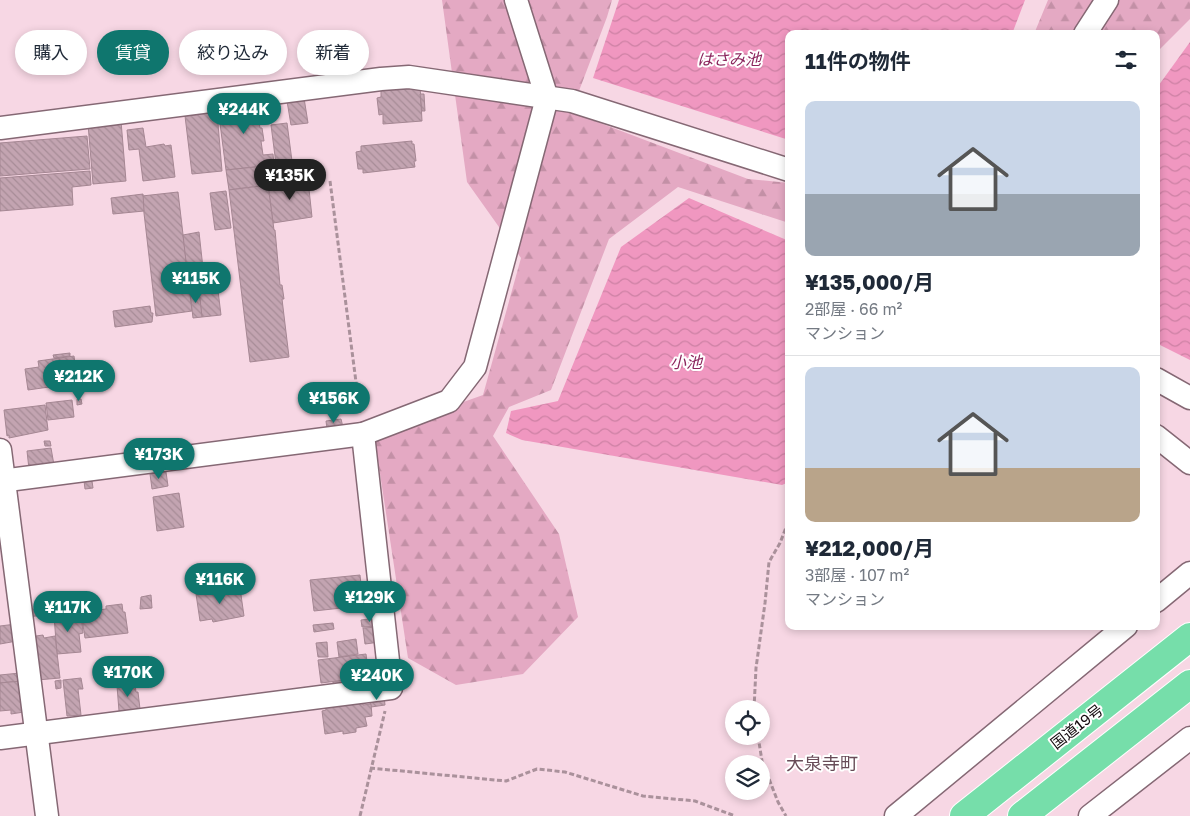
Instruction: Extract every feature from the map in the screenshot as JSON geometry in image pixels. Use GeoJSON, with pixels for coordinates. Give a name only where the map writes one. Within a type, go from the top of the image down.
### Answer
{"type":"FeatureCollection","features":[{"type":"Feature","properties":{"kind":"highway","name":"国道19号"},"geometry":{"type":"LineString","coordinates":[[964,816],[1190,637]]}},
{"type":"Feature","properties":{"kind":"highway"},"geometry":{"type":"LineString","coordinates":[[1022,816],[1190,684]]}},
{"type":"Feature","properties":{"kind":"street"},"geometry":{"type":"LineString","coordinates":[[2,481],[363,434],[449,401],[475,367],[547,98],[516,0]]}},
{"type":"Feature","properties":{"kind":"street"},"geometry":{"type":"LineString","coordinates":[[1088,30],[1107,0]]}},
{"type":"Feature","properties":{"kind":"street"},"geometry":{"type":"LineString","coordinates":[[0,128],[380,79],[409,77],[572,101],[785,169]]}},
{"type":"Feature","properties":{"kind":"street"},"geometry":{"type":"LineString","coordinates":[[1160,381],[1190,398]]}},
{"type":"Feature","properties":{"kind":"street"},"geometry":{"type":"LineString","coordinates":[[0,738],[391,688],[363,434]]}},
{"type":"Feature","properties":{"kind":"street"},"geometry":{"type":"LineString","coordinates":[[1160,439],[1190,463]]}},
{"type":"Feature","properties":{"kind":"street"},"geometry":{"type":"LineString","coordinates":[[0,450],[2,481],[47,816]]}},
{"type":"Feature","properties":{"kind":"street"},"geometry":{"type":"LineString","coordinates":[[1160,598],[1190,573]]}},
{"type":"Feature","properties":{"kind":"street"},"geometry":{"type":"LineString","coordinates":[[896,816],[1121,630]]}},
{"type":"Feature","properties":{"kind":"street"},"geometry":{"type":"LineString","coordinates":[[1090,816],[1190,738]]}},
{"type":"Feature","properties":{"kind":"path"},"geometry":{"type":"LineString","coordinates":[[330,181],[363,434]]}},
{"type":"Feature","properties":{"kind":"path"},"geometry":{"type":"LineString","coordinates":[[754,700],[756,668],[766,603],[769,562],[785,530]]}},
{"type":"Feature","properties":{"kind":"path"},"geometry":{"type":"LineString","coordinates":[[360,816],[370,768],[391,688]]}},
{"type":"Feature","properties":{"kind":"path"},"geometry":{"type":"LineString","coordinates":[[760,745],[762,760],[778,802],[786,816]]}},
{"type":"Feature","properties":{"kind":"path"},"geometry":{"type":"LineString","coordinates":[[370,768],[506,781],[537,769],[565,772],[643,796],[695,801],[735,816]]}},
{"type":"Feature","properties":{"kind":"green space"},"geometry":{"type":"Polygon","coordinates":[[[442,0],[612,0],[571,112],[748,179],[785,183],[785,222],[678,187],[609,239],[551,390],[509,407],[493,436],[559,534],[578,617],[523,674],[456,685],[408,658],[374,434],[483,395],[521,258],[467,182],[442,0]]]}},
{"type":"Feature","properties":{"kind":"green space"},"geometry":{"type":"Polygon","coordinates":[[[1048,0],[1190,0],[1190,19],[1160,49],[1160,30],[1036,30],[1048,0]]]}},
{"type":"Feature","properties":{"kind":"water","name":"はさみ池"},"geometry":{"type":"Polygon","coordinates":[[[619,0],[1025,0],[1014,30],[785,30],[785,139],[593,78],[619,0]]]}},
{"type":"Feature","properties":{"kind":"water"},"geometry":{"type":"Polygon","coordinates":[[[1190,42],[1190,360],[1160,345],[1160,83],[1190,42]]]}},
{"type":"Feature","properties":{"kind":"water","name":"小池"},"geometry":{"type":"Polygon","coordinates":[[[689,198],[785,239],[785,484],[782,485],[522,440],[506,433],[511,411],[558,401],[621,247],[689,198]]]}},
{"type":"Feature","properties":{"kind":"building"},"geometry":{"type":"Polygon","coordinates":[[[420,85],[422,121],[383,124],[383,114],[379,115],[377,98],[381,97],[381,88],[420,85]]]}},
{"type":"Feature","properties":{"kind":"building"},"geometry":{"type":"Polygon","coordinates":[[[420,94],[424,94],[425,111],[422,111],[420,94]]]}},
{"type":"Feature","properties":{"kind":"building"},"geometry":{"type":"Polygon","coordinates":[[[266,98],[269,120],[259,121],[264,141],[261,141],[263,155],[273,154],[274,165],[226,170],[218,108],[266,98]]]}},
{"type":"Feature","properties":{"kind":"building"},"geometry":{"type":"Polygon","coordinates":[[[304,98],[308,123],[291,125],[287,101],[304,98]]]}},
{"type":"Feature","properties":{"kind":"building"},"geometry":{"type":"Polygon","coordinates":[[[217,112],[222,171],[192,174],[185,116],[217,112]]]}},
{"type":"Feature","properties":{"kind":"building"},"geometry":{"type":"Polygon","coordinates":[[[121,121],[126,181],[93,184],[88,124],[121,121]]]}},
{"type":"Feature","properties":{"kind":"building"},"geometry":{"type":"Polygon","coordinates":[[[287,123],[292,161],[276,164],[271,125],[287,123]]]}},
{"type":"Feature","properties":{"kind":"building"},"geometry":{"type":"Polygon","coordinates":[[[143,128],[146,147],[164,144],[165,146],[171,145],[175,177],[143,181],[139,149],[129,150],[127,130],[143,128]]]}},
{"type":"Feature","properties":{"kind":"building"},"geometry":{"type":"Polygon","coordinates":[[[87,136],[90,169],[0,176],[0,143],[87,136]]]}},
{"type":"Feature","properties":{"kind":"building"},"geometry":{"type":"Polygon","coordinates":[[[412,141],[416,161],[414,161],[415,167],[363,173],[363,169],[358,169],[356,152],[361,151],[361,146],[412,141]]]}},
{"type":"Feature","properties":{"kind":"building"},"geometry":{"type":"Polygon","coordinates":[[[265,166],[268,185],[229,190],[226,170],[265,166]]]}},
{"type":"Feature","properties":{"kind":"building"},"geometry":{"type":"Polygon","coordinates":[[[90,171],[91,185],[72,187],[73,205],[0,211],[0,178],[90,171]]]}},
{"type":"Feature","properties":{"kind":"building"},"geometry":{"type":"Polygon","coordinates":[[[308,180],[312,217],[273,223],[268,185],[308,180]]]}},
{"type":"Feature","properties":{"kind":"building"},"geometry":{"type":"Polygon","coordinates":[[[268,185],[275,230],[280,285],[282,285],[284,299],[282,299],[289,357],[250,362],[229,190],[268,185]]]}},
{"type":"Feature","properties":{"kind":"building"},"geometry":{"type":"Polygon","coordinates":[[[226,191],[231,228],[215,230],[210,193],[226,191]]]}},
{"type":"Feature","properties":{"kind":"building"},"geometry":{"type":"Polygon","coordinates":[[[178,192],[192,311],[156,316],[142,196],[178,192]]]}},
{"type":"Feature","properties":{"kind":"building"},"geometry":{"type":"Polygon","coordinates":[[[143,194],[144,211],[113,214],[111,198],[143,194]]]}},
{"type":"Feature","properties":{"kind":"building"},"geometry":{"type":"Polygon","coordinates":[[[199,232],[203,268],[187,270],[183,235],[199,232]]]}},
{"type":"Feature","properties":{"kind":"building"},"geometry":{"type":"Polygon","coordinates":[[[215,266],[221,315],[202,317],[196,269],[215,266]]]}},
{"type":"Feature","properties":{"kind":"building"},"geometry":{"type":"Polygon","coordinates":[[[199,291],[202,317],[193,318],[190,292],[199,291]]]}},
{"type":"Feature","properties":{"kind":"building"},"geometry":{"type":"Polygon","coordinates":[[[150,306],[151,313],[153,313],[152,322],[115,327],[113,311],[150,306]]]}},
{"type":"Feature","properties":{"kind":"building"},"geometry":{"type":"Polygon","coordinates":[[[70,353],[70,356],[54,358],[53,355],[70,353]]]}},
{"type":"Feature","properties":{"kind":"building"},"geometry":{"type":"Polygon","coordinates":[[[74,356],[78,386],[56,389],[56,386],[28,390],[25,369],[39,367],[38,361],[74,356]]]}},
{"type":"Feature","properties":{"kind":"building"},"geometry":{"type":"Polygon","coordinates":[[[347,387],[350,409],[325,413],[322,391],[347,387]]]}},
{"type":"Feature","properties":{"kind":"building"},"geometry":{"type":"Polygon","coordinates":[[[77,399],[81,399],[82,404],[77,405],[77,399]]]}},
{"type":"Feature","properties":{"kind":"building"},"geometry":{"type":"Polygon","coordinates":[[[72,400],[74,417],[48,420],[46,403],[72,400]]]}},
{"type":"Feature","properties":{"kind":"building"},"geometry":{"type":"Polygon","coordinates":[[[45,405],[48,430],[9,438],[9,435],[7,436],[4,410],[45,405]]]}},
{"type":"Feature","properties":{"kind":"building"},"geometry":{"type":"Polygon","coordinates":[[[341,419],[343,427],[327,429],[326,421],[341,419]]]}},
{"type":"Feature","properties":{"kind":"building"},"geometry":{"type":"Polygon","coordinates":[[[44,441],[50,441],[51,446],[45,446],[44,441]]]}},
{"type":"Feature","properties":{"kind":"building"},"geometry":{"type":"Polygon","coordinates":[[[51,448],[54,465],[29,469],[27,451],[51,448]]]}},
{"type":"Feature","properties":{"kind":"building"},"geometry":{"type":"Polygon","coordinates":[[[166,472],[168,486],[152,489],[150,474],[166,472]]]}},
{"type":"Feature","properties":{"kind":"building"},"geometry":{"type":"Polygon","coordinates":[[[84,481],[92,481],[93,488],[85,489],[84,481]]]}},
{"type":"Feature","properties":{"kind":"building"},"geometry":{"type":"Polygon","coordinates":[[[179,493],[184,527],[157,531],[153,497],[179,493]]]}},
{"type":"Feature","properties":{"kind":"building"},"geometry":{"type":"Polygon","coordinates":[[[360,575],[363,602],[350,603],[351,607],[314,611],[310,580],[360,575]]]}},
{"type":"Feature","properties":{"kind":"building"},"geometry":{"type":"Polygon","coordinates":[[[240,588],[244,616],[213,622],[212,619],[200,621],[196,594],[240,588]]]}},
{"type":"Feature","properties":{"kind":"building"},"geometry":{"type":"Polygon","coordinates":[[[151,595],[152,608],[140,609],[141,597],[151,595]]]}},
{"type":"Feature","properties":{"kind":"building"},"geometry":{"type":"Polygon","coordinates":[[[122,604],[128,633],[85,638],[81,612],[106,609],[106,606],[122,604]]]}},
{"type":"Feature","properties":{"kind":"building"},"geometry":{"type":"Polygon","coordinates":[[[51,606],[51,614],[43,615],[42,608],[51,606]]]}},
{"type":"Feature","properties":{"kind":"building"},"geometry":{"type":"Polygon","coordinates":[[[42,608],[43,615],[28,617],[27,610],[42,608]]]}},
{"type":"Feature","properties":{"kind":"building"},"geometry":{"type":"Polygon","coordinates":[[[81,613],[83,633],[79,634],[81,652],[57,654],[54,616],[81,613]]]}},
{"type":"Feature","properties":{"kind":"building"},"geometry":{"type":"Polygon","coordinates":[[[377,618],[378,626],[362,627],[361,620],[377,618]]]}},
{"type":"Feature","properties":{"kind":"building"},"geometry":{"type":"Polygon","coordinates":[[[333,623],[334,629],[314,632],[313,625],[333,623]]]}},
{"type":"Feature","properties":{"kind":"building"},"geometry":{"type":"Polygon","coordinates":[[[16,624],[17,641],[0,644],[0,626],[16,624]]]}},
{"type":"Feature","properties":{"kind":"building"},"geometry":{"type":"Polygon","coordinates":[[[378,627],[380,642],[365,644],[363,628],[378,627]]]}},
{"type":"Feature","properties":{"kind":"building"},"geometry":{"type":"Polygon","coordinates":[[[43,635],[44,638],[55,636],[60,678],[37,680],[32,639],[43,635]]]}},
{"type":"Feature","properties":{"kind":"building"},"geometry":{"type":"Polygon","coordinates":[[[356,639],[358,654],[339,657],[337,642],[356,639]]]}},
{"type":"Feature","properties":{"kind":"building"},"geometry":{"type":"Polygon","coordinates":[[[327,642],[328,657],[318,657],[316,643],[327,642]]]}},
{"type":"Feature","properties":{"kind":"building"},"geometry":{"type":"Polygon","coordinates":[[[366,654],[369,677],[321,683],[318,660],[366,654]]]}},
{"type":"Feature","properties":{"kind":"building"},"geometry":{"type":"Polygon","coordinates":[[[20,673],[21,681],[0,683],[0,675],[20,673]]]}},
{"type":"Feature","properties":{"kind":"building"},"geometry":{"type":"Polygon","coordinates":[[[81,678],[83,689],[78,689],[81,715],[67,716],[63,680],[81,678]]]}},
{"type":"Feature","properties":{"kind":"building"},"geometry":{"type":"Polygon","coordinates":[[[61,680],[61,688],[56,689],[55,681],[61,680]]]}},
{"type":"Feature","properties":{"kind":"building"},"geometry":{"type":"Polygon","coordinates":[[[345,680],[346,685],[333,687],[333,682],[345,680]]]}},
{"type":"Feature","properties":{"kind":"building"},"geometry":{"type":"Polygon","coordinates":[[[21,681],[24,712],[11,714],[11,710],[0,711],[0,683],[21,681]]]}},
{"type":"Feature","properties":{"kind":"building"},"geometry":{"type":"Polygon","coordinates":[[[135,684],[140,709],[119,711],[117,686],[135,684]]]}},
{"type":"Feature","properties":{"kind":"building"},"geometry":{"type":"Polygon","coordinates":[[[384,696],[385,705],[371,707],[369,698],[384,696]]]}},
{"type":"Feature","properties":{"kind":"building"},"geometry":{"type":"Polygon","coordinates":[[[363,702],[363,705],[371,704],[372,716],[365,717],[367,726],[356,728],[356,732],[343,734],[343,731],[325,734],[322,711],[326,710],[325,704],[363,702]]]}},
{"type":"Feature","properties":{"kind":"district","name":"大泉寺町"},"geometry":{"type":"Point","coordinates":[822,764]}}]}
